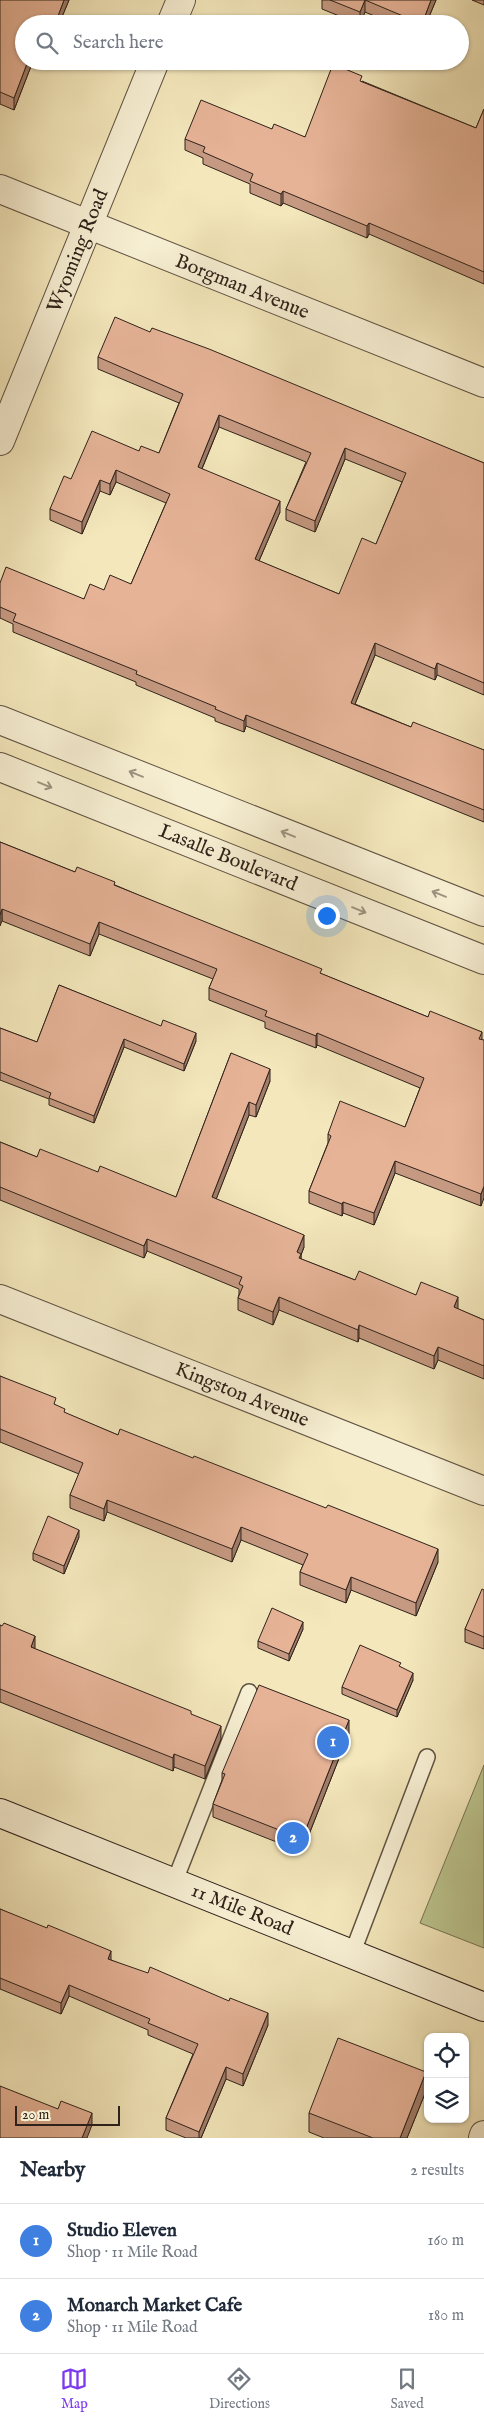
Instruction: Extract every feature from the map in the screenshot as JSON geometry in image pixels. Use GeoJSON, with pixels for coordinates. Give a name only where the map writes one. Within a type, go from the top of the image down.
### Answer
{"type":"FeatureCollection","features":[{"type":"Feature","properties":{"kind":"street"},"geometry":{"type":"LineString","coordinates":[[174,15],[180,0]]}},
{"type":"Feature","properties":{"kind":"street","name":"Wyoming Road"},"geometry":{"type":"LineString","coordinates":[[0,441],[152,70]]}},
{"type":"Feature","properties":{"kind":"street","name":"Borgman Avenue"},"geometry":{"type":"LineString","coordinates":[[0,189],[484,383]]}},
{"type":"Feature","properties":{"kind":"street"},"geometry":{"type":"LineString","coordinates":[[0,720],[484,912]]}},
{"type":"Feature","properties":{"kind":"street","name":"Lasalle Boulevard"},"geometry":{"type":"LineString","coordinates":[[0,767],[484,960]]}},
{"type":"Feature","properties":{"kind":"street","name":"Kingston Avenue"},"geometry":{"type":"LineString","coordinates":[[0,1299],[484,1491]]}},
{"type":"Feature","properties":{"kind":"street","name":"11 Mile Road"},"geometry":{"type":"LineString","coordinates":[[0,1814],[484,2007]]}},
{"type":"Feature","properties":{"kind":"lane"},"geometry":{"type":"LineString","coordinates":[[174,1883],[249,1692]]}},
{"type":"Feature","properties":{"kind":"lane"},"geometry":{"type":"LineString","coordinates":[[352,1954],[428,1757]]}},
{"type":"Feature","properties":{"kind":"green space"},"geometry":{"type":"Polygon","coordinates":[[[484,1765],[484,1948],[420,1923],[484,1765]]]}},
{"type":"Feature","properties":{"kind":"building"},"geometry":{"type":"Polygon","coordinates":[[[0,0],[64,0],[58,15],[15,15],[15,70],[25,70],[14,98],[0,92],[0,0]]]}},
{"type":"Feature","properties":{"kind":"building"},"geometry":{"type":"Polygon","coordinates":[[[330,0],[365,0],[360,12],[330,0]]]}},
{"type":"Feature","properties":{"kind":"building"},"geometry":{"type":"Polygon","coordinates":[[[365,0],[431,0],[425,15],[401,15],[365,0]]]}},
{"type":"Feature","properties":{"kind":"building"},"geometry":{"type":"Polygon","coordinates":[[[331,70],[348,70],[362,76],[360,81],[476,128],[484,109],[484,272],[369,223],[367,226],[283,191],[281,194],[250,181],[253,174],[203,152],[205,147],[185,139],[201,100],[272,129],[274,124],[305,137],[331,70]]]}},
{"type":"Feature","properties":{"kind":"building"},"geometry":{"type":"Polygon","coordinates":[[[115,317],[150,332],[152,328],[209,349],[484,463],[484,683],[437,663],[435,669],[375,643],[351,703],[411,727],[413,722],[484,750],[484,810],[246,715],[244,721],[215,709],[216,707],[136,674],[137,671],[13,621],[16,614],[0,607],[0,583],[6,567],[84,599],[90,584],[104,590],[110,575],[131,584],[170,494],[116,470],[110,484],[100,480],[82,522],[50,509],[64,476],[71,479],[92,431],[139,451],[141,446],[159,453],[183,394],[98,357],[115,317]],[[219,415],[198,467],[280,501],[255,559],[339,594],[362,538],[376,544],[406,473],[345,448],[315,521],[286,509],[311,453],[219,415]]]}},
{"type":"Feature","properties":{"kind":"building"},"geometry":{"type":"Polygon","coordinates":[[[0,842],[75,872],[77,867],[115,882],[114,885],[322,969],[320,973],[428,1017],[430,1011],[482,1032],[479,1039],[484,1040],[484,1186],[481,1194],[395,1161],[374,1213],[343,1202],[342,1204],[309,1191],[331,1136],[328,1134],[340,1101],[405,1127],[424,1078],[317,1033],[316,1036],[265,1016],[267,1011],[209,988],[217,969],[99,922],[90,944],[2,909],[0,915],[0,842]]]}},
{"type":"Feature","properties":{"kind":"building"},"geometry":{"type":"Polygon","coordinates":[[[59,985],[161,1026],[163,1020],[196,1033],[184,1064],[124,1039],[94,1116],[49,1098],[51,1093],[0,1072],[0,1028],[37,1042],[59,985]]]}},
{"type":"Feature","properties":{"kind":"building"},"geometry":{"type":"Polygon","coordinates":[[[231,1053],[270,1069],[256,1105],[249,1102],[212,1197],[304,1235],[297,1252],[301,1254],[299,1258],[355,1280],[359,1271],[416,1295],[421,1282],[458,1297],[454,1307],[484,1320],[484,1366],[438,1347],[434,1356],[359,1325],[358,1330],[279,1297],[273,1312],[238,1298],[243,1286],[239,1284],[242,1277],[147,1239],[144,1246],[0,1187],[0,1142],[37,1157],[40,1149],[98,1172],[100,1166],[176,1197],[231,1053]]]}},
{"type":"Feature","properties":{"kind":"building"},"geometry":{"type":"Polygon","coordinates":[[[0,1376],[56,1398],[54,1404],[65,1409],[64,1412],[118,1435],[120,1429],[326,1508],[328,1505],[438,1549],[416,1603],[351,1577],[346,1590],[300,1572],[308,1554],[241,1527],[232,1549],[107,1500],[104,1509],[70,1495],[83,1463],[0,1429],[0,1376]]]}},
{"type":"Feature","properties":{"kind":"building"},"geometry":{"type":"Polygon","coordinates":[[[48,1516],[79,1530],[64,1566],[33,1553],[48,1516]]]}},
{"type":"Feature","properties":{"kind":"building"},"geometry":{"type":"Polygon","coordinates":[[[482,1589],[484,1590],[484,1637],[465,1629],[482,1589]]]}},
{"type":"Feature","properties":{"kind":"building"},"geometry":{"type":"Polygon","coordinates":[[[272,1608],[303,1622],[289,1654],[258,1641],[272,1608]]]}},
{"type":"Feature","properties":{"kind":"building"},"geometry":{"type":"Polygon","coordinates":[[[4,1623],[35,1636],[31,1647],[191,1711],[191,1714],[221,1726],[205,1766],[174,1754],[173,1758],[0,1689],[0,1625],[2,1626],[4,1623]]]}},
{"type":"Feature","properties":{"kind":"building"},"geometry":{"type":"Polygon","coordinates":[[[360,1645],[401,1663],[399,1666],[413,1673],[397,1710],[342,1687],[360,1645]]]}},
{"type":"Feature","properties":{"kind":"building"},"geometry":{"type":"Polygon","coordinates":[[[259,1685],[349,1720],[302,1839],[213,1804],[225,1774],[222,1773],[259,1685]]]}},
{"type":"Feature","properties":{"kind":"building"},"geometry":{"type":"Polygon","coordinates":[[[0,1909],[47,1928],[48,1925],[111,1951],[108,1959],[148,1973],[150,1967],[229,2001],[230,1998],[268,2013],[243,2074],[226,2067],[199,2132],[166,2118],[198,2044],[148,2023],[150,2019],[69,1985],[61,2003],[0,1978],[0,1909]]]}},
{"type":"Feature","properties":{"kind":"building"},"geometry":{"type":"Polygon","coordinates":[[[338,2038],[424,2071],[424,2077],[400,2138],[373,2138],[309,2113],[338,2038]]]}},
{"type":"Feature","properties":{"kind":"building"},"geometry":{"type":"Polygon","coordinates":[[[0,2086],[58,2109],[61,2101],[92,2113],[82,2138],[0,2138],[0,2086]]]}},
{"type":"Feature","properties":{"kind":"place","name":"Studio Eleven"},"geometry":{"type":"Point","coordinates":[333,1742]}},
{"type":"Feature","properties":{"kind":"place","name":"Monarch Market Cafe"},"geometry":{"type":"Point","coordinates":[293,1838]}}]}
